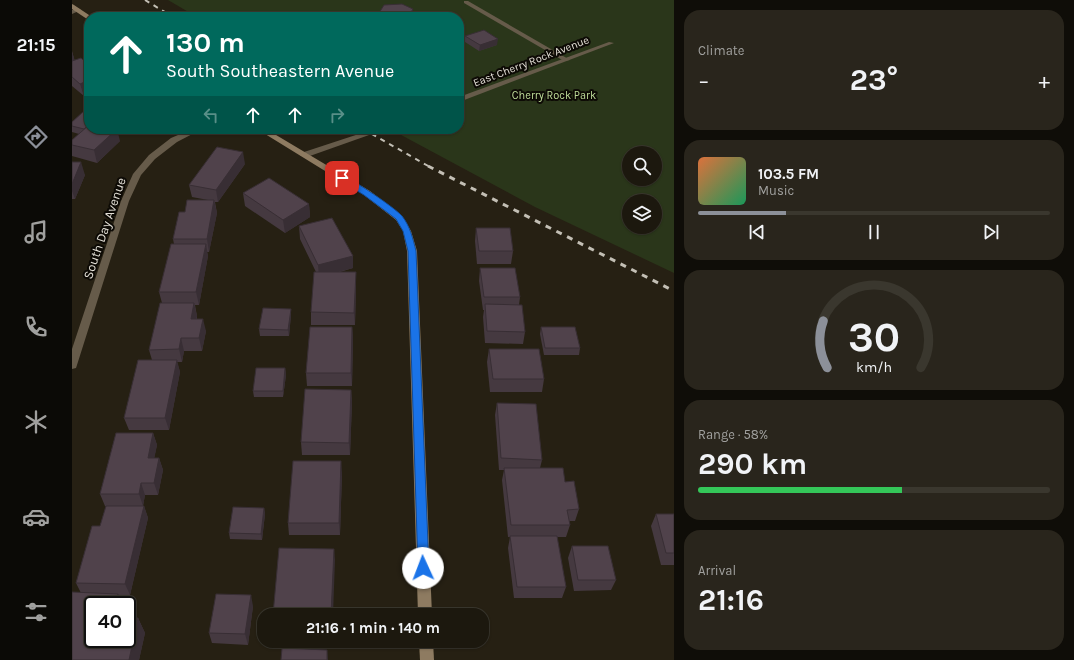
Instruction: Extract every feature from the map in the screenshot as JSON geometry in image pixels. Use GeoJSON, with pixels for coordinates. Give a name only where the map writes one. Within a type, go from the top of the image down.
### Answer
{"type":"FeatureCollection","features":[{"type":"Feature","properties":{"kind":"street"},"geometry":{"type":"LineString","coordinates":[[466,2],[566,60]]}},
{"type":"Feature","properties":{"kind":"street"},"geometry":{"type":"LineString","coordinates":[[72,6],[75,11],[84,16]]}},
{"type":"Feature","properties":{"kind":"street","name":"East Cherry Rock Avenue"},"geometry":{"type":"LineString","coordinates":[[464,98],[611,43]]}},
{"type":"Feature","properties":{"kind":"street","name":"South Day Avenue"},"geometry":{"type":"LineString","coordinates":[[72,364],[125,201],[137,174],[152,157],[174,140],[187,134]]}},
{"type":"Feature","properties":{"kind":"street"},"geometry":{"type":"LineString","coordinates":[[269,134],[367,193],[399,218],[407,231],[412,251],[425,608]]}},
{"type":"Feature","properties":{"kind":"street"},"geometry":{"type":"LineString","coordinates":[[304,155],[367,134]]}},
{"type":"Feature","properties":{"kind":"street"},"geometry":{"type":"LineString","coordinates":[[426,648],[426,660]]}},
{"type":"Feature","properties":{"kind":"green space","name":"Cherry Rock Park"},"geometry":{"type":"Polygon","coordinates":[[[168,0],[674,0],[674,273],[535,207],[399,134],[464,134],[464,12],[188,12],[168,0]]]}},
{"type":"Feature","properties":{"kind":"building"},"geometry":{"type":"Polygon","coordinates":[[[402,4],[413,9],[411,12],[380,12],[384,5],[402,4]]]}},
{"type":"Feature","properties":{"kind":"building"},"geometry":{"type":"Polygon","coordinates":[[[484,30],[498,39],[480,45],[465,36],[484,30]]]}},
{"type":"Feature","properties":{"kind":"building"},"geometry":{"type":"Polygon","coordinates":[[[81,58],[84,61],[84,82],[80,84],[72,77],[72,61],[81,58]]]}},
{"type":"Feature","properties":{"kind":"building"},"geometry":{"type":"Polygon","coordinates":[[[84,111],[84,129],[72,126],[72,122],[84,111]]]}},
{"type":"Feature","properties":{"kind":"building"},"geometry":{"type":"Polygon","coordinates":[[[84,129],[84,134],[112,134],[94,150],[72,145],[72,140],[84,129]]]}},
{"type":"Feature","properties":{"kind":"building"},"geometry":{"type":"Polygon","coordinates":[[[217,147],[243,152],[216,190],[189,185],[217,147]]]}},
{"type":"Feature","properties":{"kind":"building"},"geometry":{"type":"Polygon","coordinates":[[[72,162],[81,162],[72,184],[72,162]]]}},
{"type":"Feature","properties":{"kind":"building"},"geometry":{"type":"Polygon","coordinates":[[[269,178],[309,204],[283,220],[243,193],[269,178]]]}},
{"type":"Feature","properties":{"kind":"building"},"geometry":{"type":"Polygon","coordinates":[[[187,200],[214,200],[207,239],[173,239],[179,212],[185,212],[187,200]]]}},
{"type":"Feature","properties":{"kind":"building"},"geometry":{"type":"Polygon","coordinates":[[[332,218],[353,256],[318,265],[299,226],[332,218]]]}},
{"type":"Feature","properties":{"kind":"building"},"geometry":{"type":"Polygon","coordinates":[[[476,228],[510,228],[513,251],[479,251],[476,228]]]}},
{"type":"Feature","properties":{"kind":"building"},"geometry":{"type":"Polygon","coordinates":[[[171,244],[206,244],[196,292],[159,292],[171,244]]]}},
{"type":"Feature","properties":{"kind":"building"},"geometry":{"type":"Polygon","coordinates":[[[480,268],[515,268],[520,297],[484,297],[480,268]]]}},
{"type":"Feature","properties":{"kind":"building"},"geometry":{"type":"Polygon","coordinates":[[[314,272],[356,272],[354,313],[311,312],[314,272]]]}},
{"type":"Feature","properties":{"kind":"building"},"geometry":{"type":"Polygon","coordinates":[[[160,303],[194,303],[191,319],[203,319],[199,338],[181,338],[179,349],[149,350],[160,303]]]}},
{"type":"Feature","properties":{"kind":"building"},"geometry":{"type":"Polygon","coordinates":[[[485,304],[522,305],[525,332],[487,331],[485,304]]]}},
{"type":"Feature","properties":{"kind":"building"},"geometry":{"type":"Polygon","coordinates":[[[263,308],[291,309],[288,330],[259,329],[263,308]]]}},
{"type":"Feature","properties":{"kind":"building"},"geometry":{"type":"Polygon","coordinates":[[[310,327],[352,327],[351,373],[306,373],[310,327]]]}},
{"type":"Feature","properties":{"kind":"building"},"geometry":{"type":"Polygon","coordinates":[[[541,327],[575,327],[580,348],[545,348],[541,327]]]}},
{"type":"Feature","properties":{"kind":"building"},"geometry":{"type":"Polygon","coordinates":[[[489,349],[539,349],[544,379],[493,379],[489,349]]]}},
{"type":"Feature","properties":{"kind":"building"},"geometry":{"type":"Polygon","coordinates":[[[138,360],[177,360],[165,418],[124,418],[138,360]]]}},
{"type":"Feature","properties":{"kind":"building"},"geometry":{"type":"Polygon","coordinates":[[[256,368],[285,368],[283,391],[253,391],[256,368]]]}},
{"type":"Feature","properties":{"kind":"building"},"geometry":{"type":"Polygon","coordinates":[[[305,389],[351,390],[349,443],[301,442],[305,389]]]}},
{"type":"Feature","properties":{"kind":"building"},"geometry":{"type":"Polygon","coordinates":[[[497,403],[536,404],[542,460],[501,458],[497,403]]]}},
{"type":"Feature","properties":{"kind":"building"},"geometry":{"type":"Polygon","coordinates":[[[116,433],[153,433],[148,458],[159,458],[154,483],[141,483],[139,494],[100,494],[116,433]]]}},
{"type":"Feature","properties":{"kind":"building"},"geometry":{"type":"Polygon","coordinates":[[[293,461],[341,461],[339,523],[288,523],[293,461]]]}},
{"type":"Feature","properties":{"kind":"building"},"geometry":{"type":"Polygon","coordinates":[[[504,468],[563,468],[565,482],[574,481],[579,509],[567,510],[570,525],[511,525],[504,468]]]}},
{"type":"Feature","properties":{"kind":"building"},"geometry":{"type":"Polygon","coordinates":[[[106,506],[144,506],[125,584],[76,583],[92,526],[100,526],[106,506]]]}},
{"type":"Feature","properties":{"kind":"building"},"geometry":{"type":"Polygon","coordinates":[[[233,507],[264,508],[261,534],[229,533],[233,507]]]}},
{"type":"Feature","properties":{"kind":"building"},"geometry":{"type":"Polygon","coordinates":[[[656,514],[674,514],[674,553],[666,553],[656,514]]]}},
{"type":"Feature","properties":{"kind":"building"},"geometry":{"type":"Polygon","coordinates":[[[510,536],[557,536],[566,587],[517,587],[510,536]]]}},
{"type":"Feature","properties":{"kind":"building"},"geometry":{"type":"Polygon","coordinates":[[[572,546],[608,546],[616,580],[578,580],[572,546]]]}},
{"type":"Feature","properties":{"kind":"building"},"geometry":{"type":"Polygon","coordinates":[[[279,548],[334,549],[331,608],[274,608],[279,548]]]}},
{"type":"Feature","properties":{"kind":"building"},"geometry":{"type":"Polygon","coordinates":[[[72,592],[118,594],[117,596],[84,596],[84,648],[132,648],[129,660],[72,660],[72,592]]]}},
{"type":"Feature","properties":{"kind":"building"},"geometry":{"type":"Polygon","coordinates":[[[216,594],[251,595],[245,634],[209,633],[216,594]]]}},
{"type":"Feature","properties":{"kind":"building"},"geometry":{"type":"Polygon","coordinates":[[[282,648],[327,650],[327,660],[281,660],[282,648]]]}},
{"type":"Feature","properties":{"kind":"railway"},"geometry":{"type":"LineString","coordinates":[[145,0],[165,12]]}},
{"type":"Feature","properties":{"kind":"railway"},"geometry":{"type":"LineString","coordinates":[[372,134],[430,167]]}},
{"type":"Feature","properties":{"kind":"railway"},"geometry":{"type":"LineString","coordinates":[[428,166],[674,291]]}},
{"type":"Feature","properties":{"kind":"route"},"geometry":{"type":"LineString","coordinates":[[342,178],[367,193],[399,218],[407,231],[412,251],[423,568]]}}]}
